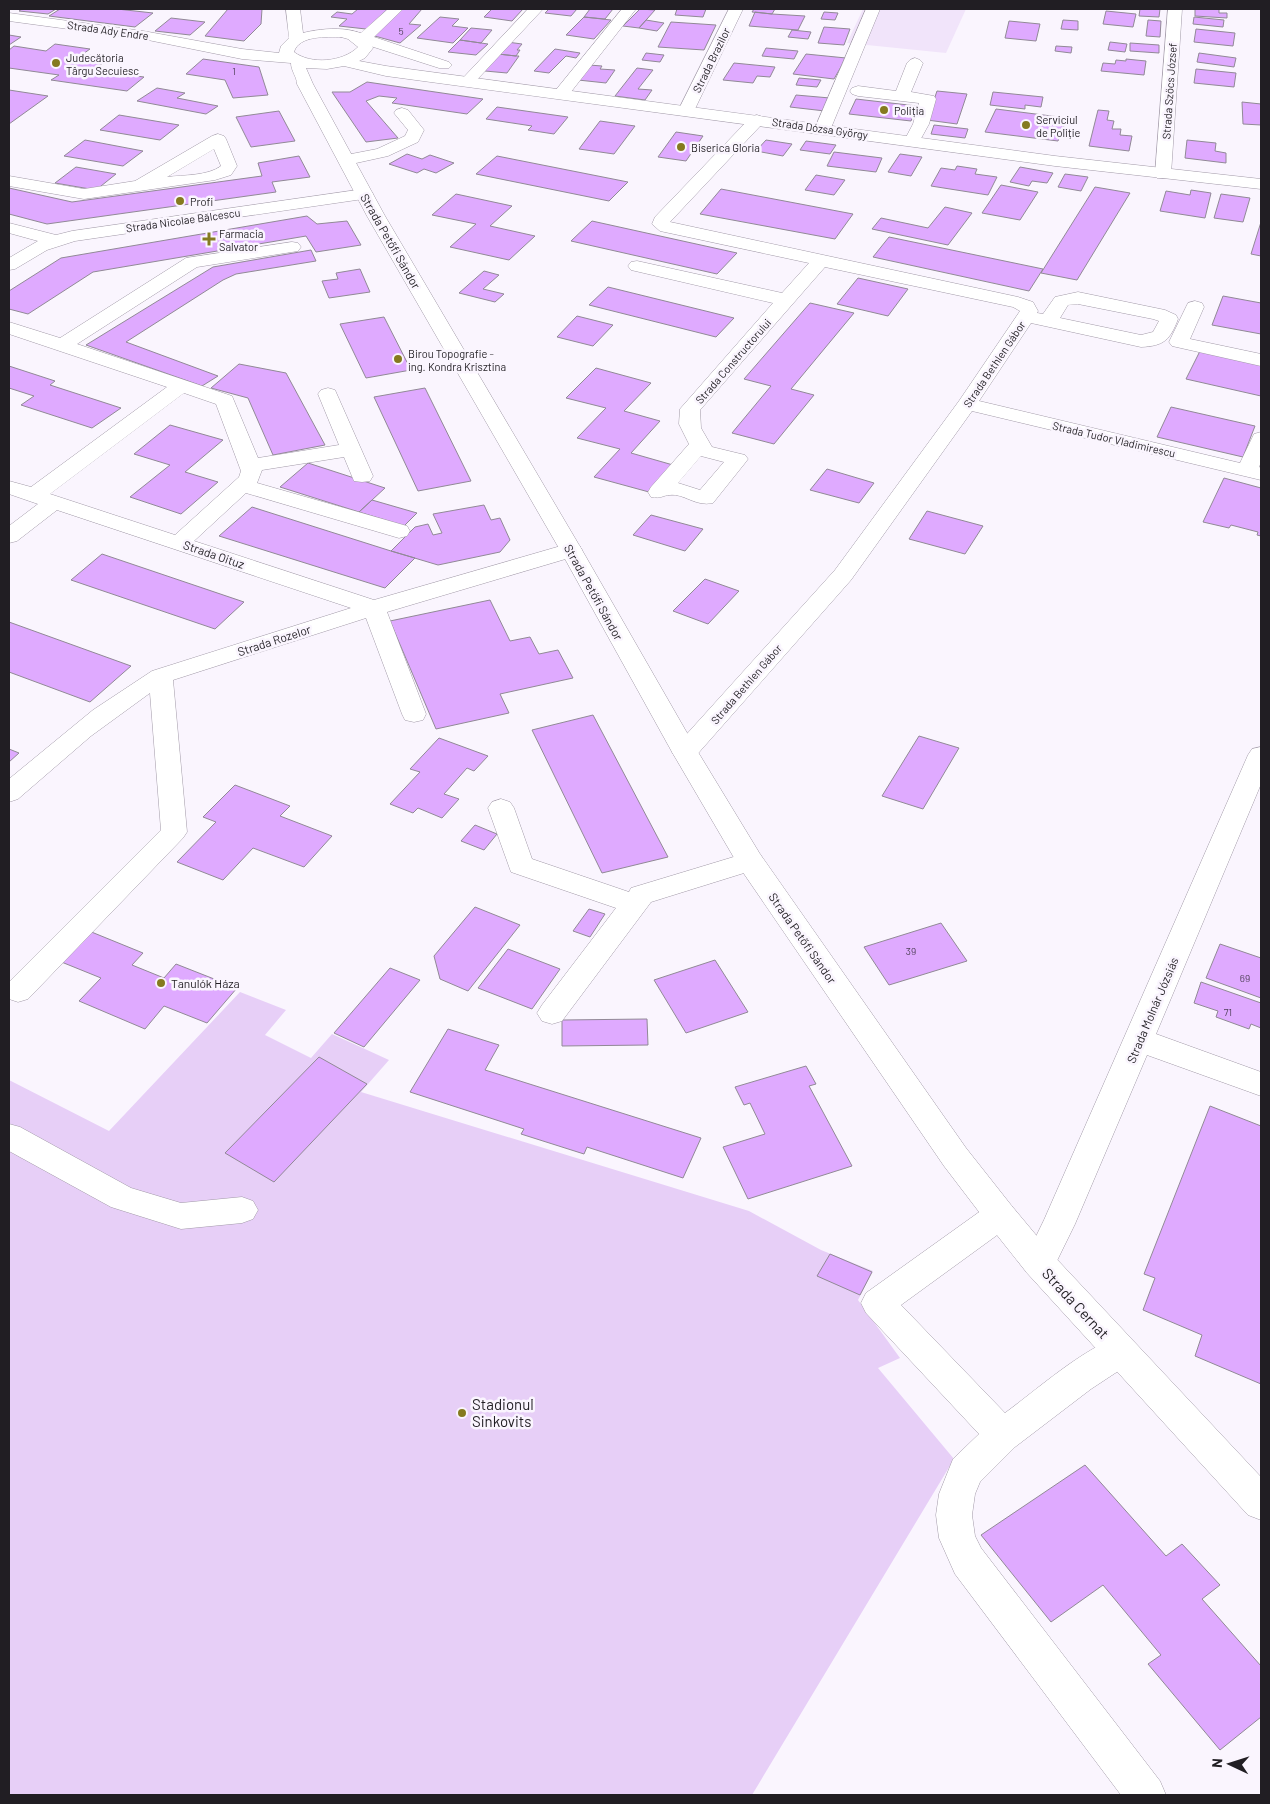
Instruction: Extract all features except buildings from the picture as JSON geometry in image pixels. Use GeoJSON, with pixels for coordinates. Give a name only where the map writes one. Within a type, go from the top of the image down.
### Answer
{"type":"FeatureCollection","features":[{"type":"Feature","properties":{"kind":"street"},"geometry":{"type":"LineString","coordinates":[[306,80],[340,62],[396,9]]}},
{"type":"Feature","properties":{"kind":"street"},"geometry":{"type":"LineString","coordinates":[[468,81],[536,9]]}},
{"type":"Feature","properties":{"kind":"street"},"geometry":{"type":"LineString","coordinates":[[561,94],[629,9]]}},
{"type":"Feature","properties":{"kind":"street","name":"Strada Brazilor"},"geometry":{"type":"LineString","coordinates":[[686,110],[736,9]]}},
{"type":"Feature","properties":{"kind":"street"},"geometry":{"type":"LineString","coordinates":[[823,128],[873,9]]}},
{"type":"Feature","properties":{"kind":"street","name":"Strada Szőcs József"},"geometry":{"type":"LineString","coordinates":[[1164,174],[1175,9]]}},
{"type":"Feature","properties":{"kind":"street"},"geometry":{"type":"LineString","coordinates":[[294,41],[294,14],[329,33],[359,43],[444,65]]}},
{"type":"Feature","properties":{"kind":"street","name":"Strada Ady Endre"},"geometry":{"type":"LineString","coordinates":[[9,17],[142,35],[308,63],[340,62]]}},
{"type":"Feature","properties":{"kind":"street","name":"Strada Ady Endre"},"geometry":{"type":"LineString","coordinates":[[206,47],[256,47],[329,33]]}},
{"type":"Feature","properties":{"kind":"street","name":"Strada Petőfi Sándor"},"geometry":{"type":"LineString","coordinates":[[294,41],[286,48],[286,53],[296,60],[299,70],[306,80],[305,84],[364,194],[571,550],[685,752],[750,861],[907,1089]]}},
{"type":"Feature","properties":{"kind":"street"},"geometry":{"type":"LineString","coordinates":[[359,43],[364,60],[378,69]]}},
{"type":"Feature","properties":{"kind":"street","name":"Strada Dózsa György"},"geometry":{"type":"LineString","coordinates":[[340,62],[378,69],[912,141],[1164,174],[1261,184]]}},
{"type":"Feature","properties":{"kind":"street"},"geometry":{"type":"LineString","coordinates":[[902,96],[915,63]]}},
{"type":"Feature","properties":{"kind":"street"},"geometry":{"type":"LineString","coordinates":[[858,91],[928,99],[921,124],[912,141]]}},
{"type":"Feature","properties":{"kind":"street"},"geometry":{"type":"LineString","coordinates":[[347,160],[382,154],[412,139],[416,130],[402,113]]}},
{"type":"Feature","properties":{"kind":"street","name":"Strada Bethlen Gábor"},"geometry":{"type":"LineString","coordinates":[[685,752],[843,575],[967,404],[1029,311],[1026,306],[1018,303],[822,259],[666,227],[661,224],[661,221],[757,120]]}},
{"type":"Feature","properties":{"kind":"street"},"geometry":{"type":"LineString","coordinates":[[9,181],[72,194],[84,194],[138,187],[216,175],[225,171],[229,166],[218,138],[138,187]]}},
{"type":"Feature","properties":{"kind":"street","name":"Strada Nicolae Bălcescu"},"geometry":{"type":"LineString","coordinates":[[9,265],[54,240],[100,231],[364,194]]}},
{"type":"Feature","properties":{"kind":"street"},"geometry":{"type":"LineString","coordinates":[[9,228],[54,240]]}},
{"type":"Feature","properties":{"kind":"street"},"geometry":{"type":"LineString","coordinates":[[61,346],[192,262],[292,247]]}},
{"type":"Feature","properties":{"kind":"street","name":"Strada Constructorului"},"geometry":{"type":"LineString","coordinates":[[700,446],[690,429],[687,419],[690,410],[822,259]]}},
{"type":"Feature","properties":{"kind":"street"},"geometry":{"type":"LineString","coordinates":[[637,266],[786,300]]}},
{"type":"Feature","properties":{"kind":"street"},"geometry":{"type":"LineString","coordinates":[[1026,316],[1048,321],[1141,341],[1153,341],[1162,336],[1169,318],[1158,314],[1078,298],[1062,301],[1048,321]]}},
{"type":"Feature","properties":{"kind":"street"},"geometry":{"type":"LineString","coordinates":[[1195,307],[1179,342],[1261,360]]}},
{"type":"Feature","properties":{"kind":"street"},"geometry":{"type":"LineString","coordinates":[[9,328],[225,400],[246,476]]}},
{"type":"Feature","properties":{"kind":"street"},"geometry":{"type":"LineString","coordinates":[[9,536],[43,499],[181,386]]}},
{"type":"Feature","properties":{"kind":"street"},"geometry":{"type":"LineString","coordinates":[[328,394],[362,476]]}},
{"type":"Feature","properties":{"kind":"street","name":"Strada Tudor Vladimirescu"},"geometry":{"type":"LineString","coordinates":[[967,404],[1254,473]]}},
{"type":"Feature","properties":{"kind":"street"},"geometry":{"type":"LineString","coordinates":[[1254,473],[1261,438]]}},
{"type":"Feature","properties":{"kind":"street"},"geometry":{"type":"LineString","coordinates":[[700,446],[706,451],[738,459],[705,498],[662,489],[700,446]]}},
{"type":"Feature","properties":{"kind":"street"},"geometry":{"type":"LineString","coordinates":[[180,542],[246,476],[351,449]]}},
{"type":"Feature","properties":{"kind":"street"},"geometry":{"type":"LineString","coordinates":[[246,476],[399,532]]}},
{"type":"Feature","properties":{"kind":"street","name":"Strada Oituz"},"geometry":{"type":"LineString","coordinates":[[9,487],[180,542],[374,608]]}},
{"type":"Feature","properties":{"kind":"street","name":"Strada Rozelor"},"geometry":{"type":"LineString","coordinates":[[9,793],[113,707],[142,686],[161,676],[374,608],[571,550]]}},
{"type":"Feature","properties":{"kind":"street"},"geometry":{"type":"LineString","coordinates":[[374,608],[414,714]]}},
{"type":"Feature","properties":{"kind":"street"},"geometry":{"type":"LineString","coordinates":[[18,991],[174,832],[161,676]]}},
{"type":"Feature","properties":{"kind":"street","name":"Strada Molnár Józsiás"},"geometry":{"type":"LineString","coordinates":[[1039,1263],[1060,1224],[1261,755]]}},
{"type":"Feature","properties":{"kind":"street"},"geometry":{"type":"LineString","coordinates":[[502,808],[522,865],[635,904]]}},
{"type":"Feature","properties":{"kind":"street"},"geometry":{"type":"LineString","coordinates":[[552,1014],[641,895],[750,861]]}},
{"type":"Feature","properties":{"kind":"street"},"geometry":{"type":"LineString","coordinates":[[1139,1040],[1261,1084]]}},
{"type":"Feature","properties":{"kind":"street","name":"Strada Cernat"},"geometry":{"type":"LineString","coordinates":[[907,1089],[955,1157],[1039,1263],[1261,1503]]}},
{"type":"Feature","properties":{"kind":"street"},"geometry":{"type":"LineString","coordinates":[[9,1136],[122,1198],[181,1216],[242,1210]]}},
{"type":"Feature","properties":{"kind":"street"},"geometry":{"type":"LineString","coordinates":[[1000,1215],[878,1303],[1003,1435]]}},
{"type":"Feature","properties":{"kind":"street"},"geometry":{"type":"LineString","coordinates":[[1120,1351],[1079,1378],[1003,1435],[966,1471],[957,1494],[954,1514],[957,1538],[968,1561],[1146,1795]]}},
{"type":"Feature","properties":{"kind":"shaded area"},"geometry":{"type":"Polygon","coordinates":[[[863,9],[966,9],[946,53],[847,43],[863,9]]]}},
{"type":"Feature","properties":{"kind":"shaded area","name":"Stadionul Sinkovits"},"geometry":{"type":"Polygon","coordinates":[[[240,992],[286,1010],[265,1035],[311,1058],[332,1034],[389,1060],[361,1092],[749,1211],[821,1250],[873,1271],[858,1300],[900,1358],[878,1368],[954,1459],[752,1795],[9,1795],[9,1080],[109,1131],[240,992]]]}},
{"type":"Feature","properties":{"kind":"place","name":"Judecătoria Târgu Secuiesc"},"geometry":{"type":"Point","coordinates":[56,63]}},
{"type":"Feature","properties":{"kind":"place","name":"Poliția"},"geometry":{"type":"Point","coordinates":[884,110]}},
{"type":"Feature","properties":{"kind":"place","name":"Serviciul de Poliție"},"geometry":{"type":"Point","coordinates":[1026,125]}},
{"type":"Feature","properties":{"kind":"place","name":"Biserica Gloria"},"geometry":{"type":"Point","coordinates":[681,147]}},
{"type":"Feature","properties":{"kind":"place","name":"Profi"},"geometry":{"type":"Point","coordinates":[180,201]}},
{"type":"Feature","properties":{"kind":"place","name":"Farmacia Salvator"},"geometry":{"type":"Point","coordinates":[209,239]}},
{"type":"Feature","properties":{"kind":"place","name":"Birou Topografie - ing. Kondra Krisztina"},"geometry":{"type":"Point","coordinates":[398,359]}},
{"type":"Feature","properties":{"kind":"place","name":"Tanulók Háza"},"geometry":{"type":"Point","coordinates":[161,983]}},
{"type":"Feature","properties":{"kind":"place","name":"Stadionul Sinkovits"},"geometry":{"type":"Point","coordinates":[462,1413]}}]}
